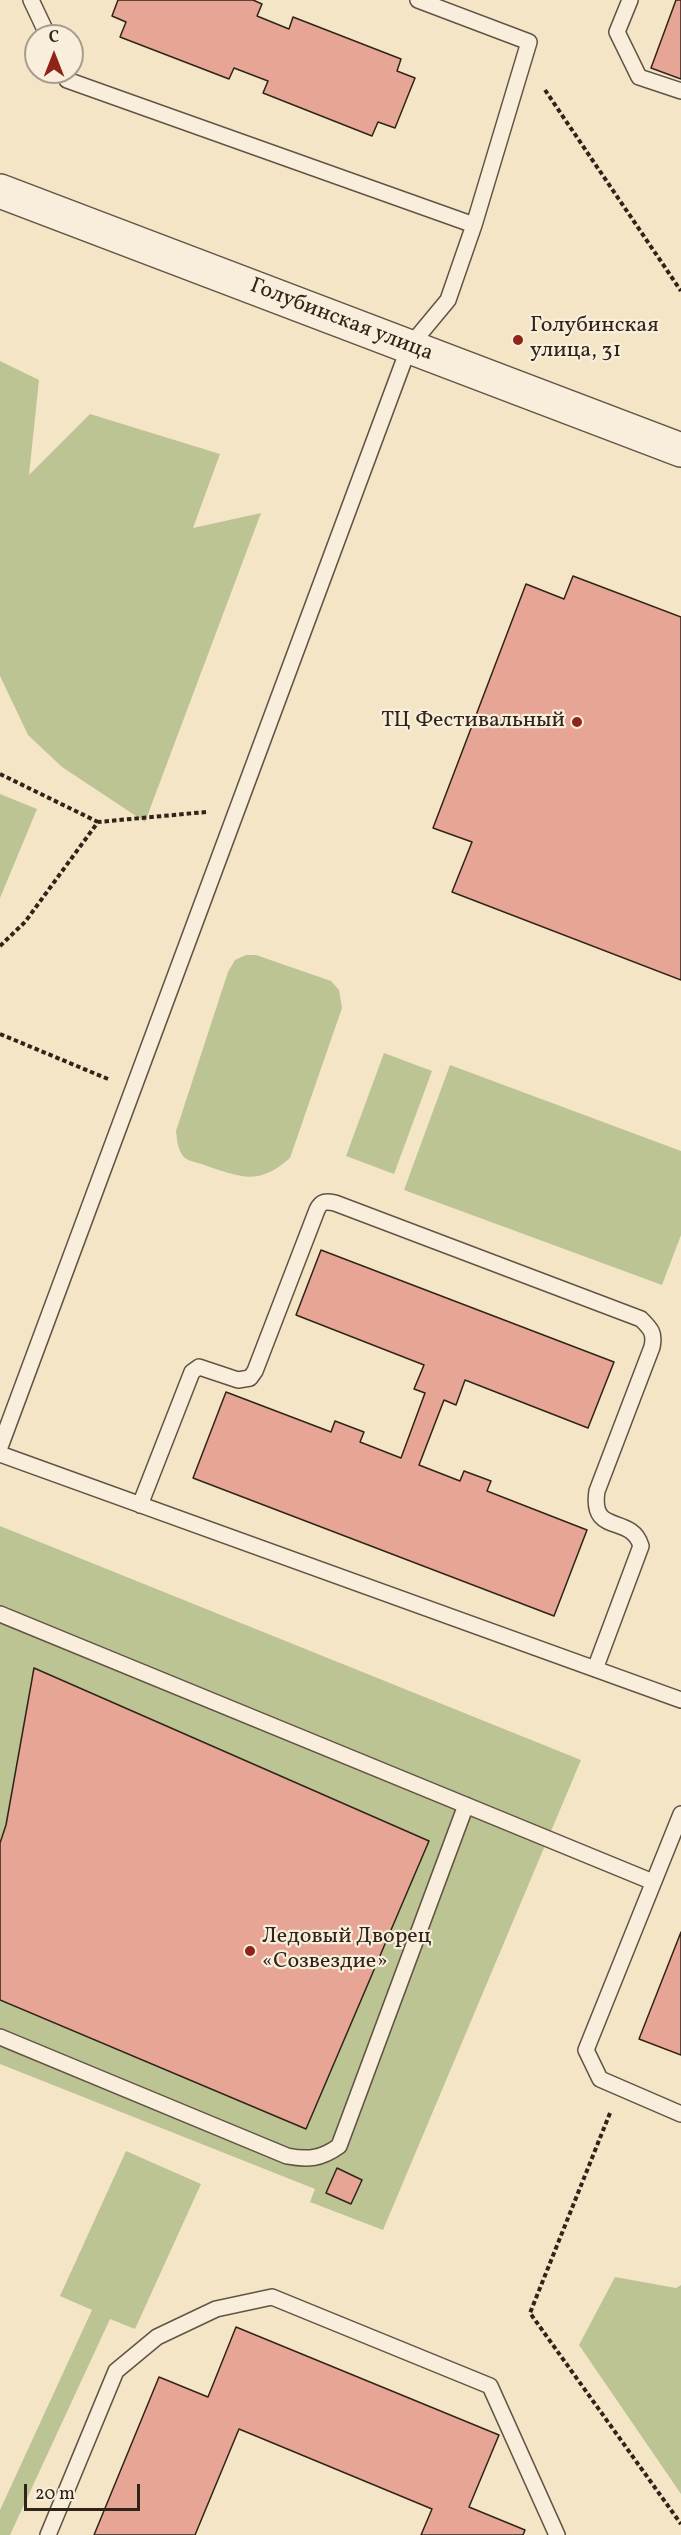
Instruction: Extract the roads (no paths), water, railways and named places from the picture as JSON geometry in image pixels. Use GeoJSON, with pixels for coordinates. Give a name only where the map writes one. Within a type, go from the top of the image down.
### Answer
{"type":"FeatureCollection","features":[{"type":"Feature","properties":{"kind":"street","name":"Голубинская улица"},"geometry":{"type":"LineString","coordinates":[[0,191],[681,450]]}},
{"type":"Feature","properties":{"kind":"lane"},"geometry":{"type":"LineString","coordinates":[[31,0],[42,24]]}},
{"type":"Feature","properties":{"kind":"lane"},"geometry":{"type":"LineString","coordinates":[[0,1447],[409,347],[448,300],[474,225],[529,42],[418,0]]}},
{"type":"Feature","properties":{"kind":"lane"},"geometry":{"type":"LineString","coordinates":[[630,0],[617,32],[639,77],[681,91]]}},
{"type":"Feature","properties":{"kind":"lane"},"geometry":{"type":"LineString","coordinates":[[79,84],[474,225]]}},
{"type":"Feature","properties":{"kind":"lane"},"geometry":{"type":"LineString","coordinates":[[140,1505],[192,1372],[199,1367],[238,1380],[250,1378],[255,1371],[320,1204],[327,1201],[335,1203],[642,1319],[652,1329],[654,1338],[652,1347],[597,1491],[595,1505],[598,1514],[606,1521],[630,1530],[638,1537],[641,1546],[595,1669]]}},
{"type":"Feature","properties":{"kind":"lane"},"geometry":{"type":"LineString","coordinates":[[0,1454],[681,1700]]}},
{"type":"Feature","properties":{"kind":"lane"},"geometry":{"type":"LineString","coordinates":[[0,1614],[653,1882]]}},
{"type":"Feature","properties":{"kind":"lane"},"geometry":{"type":"LineString","coordinates":[[0,2037],[287,2156],[306,2160],[326,2156],[339,2146],[466,1805]]}},
{"type":"Feature","properties":{"kind":"lane"},"geometry":{"type":"LineString","coordinates":[[681,1814],[586,2050],[600,2079],[681,2114]]}},
{"type":"Feature","properties":{"kind":"lane"},"geometry":{"type":"LineString","coordinates":[[48,2535],[116,2371],[158,2337],[216,2309],[272,2297],[490,2386],[557,2535]]}},
{"type":"Feature","properties":{"kind":"place","name":"Голубинская улица, 31"},"geometry":{"type":"Point","coordinates":[518,340]}},
{"type":"Feature","properties":{"kind":"place","name":"ТЦ Фестивальный"},"geometry":{"type":"Point","coordinates":[577,722]}},
{"type":"Feature","properties":{"kind":"place","name":"Ледовый Дворец «Созвездие»"},"geometry":{"type":"Point","coordinates":[250,1951]}}]}
